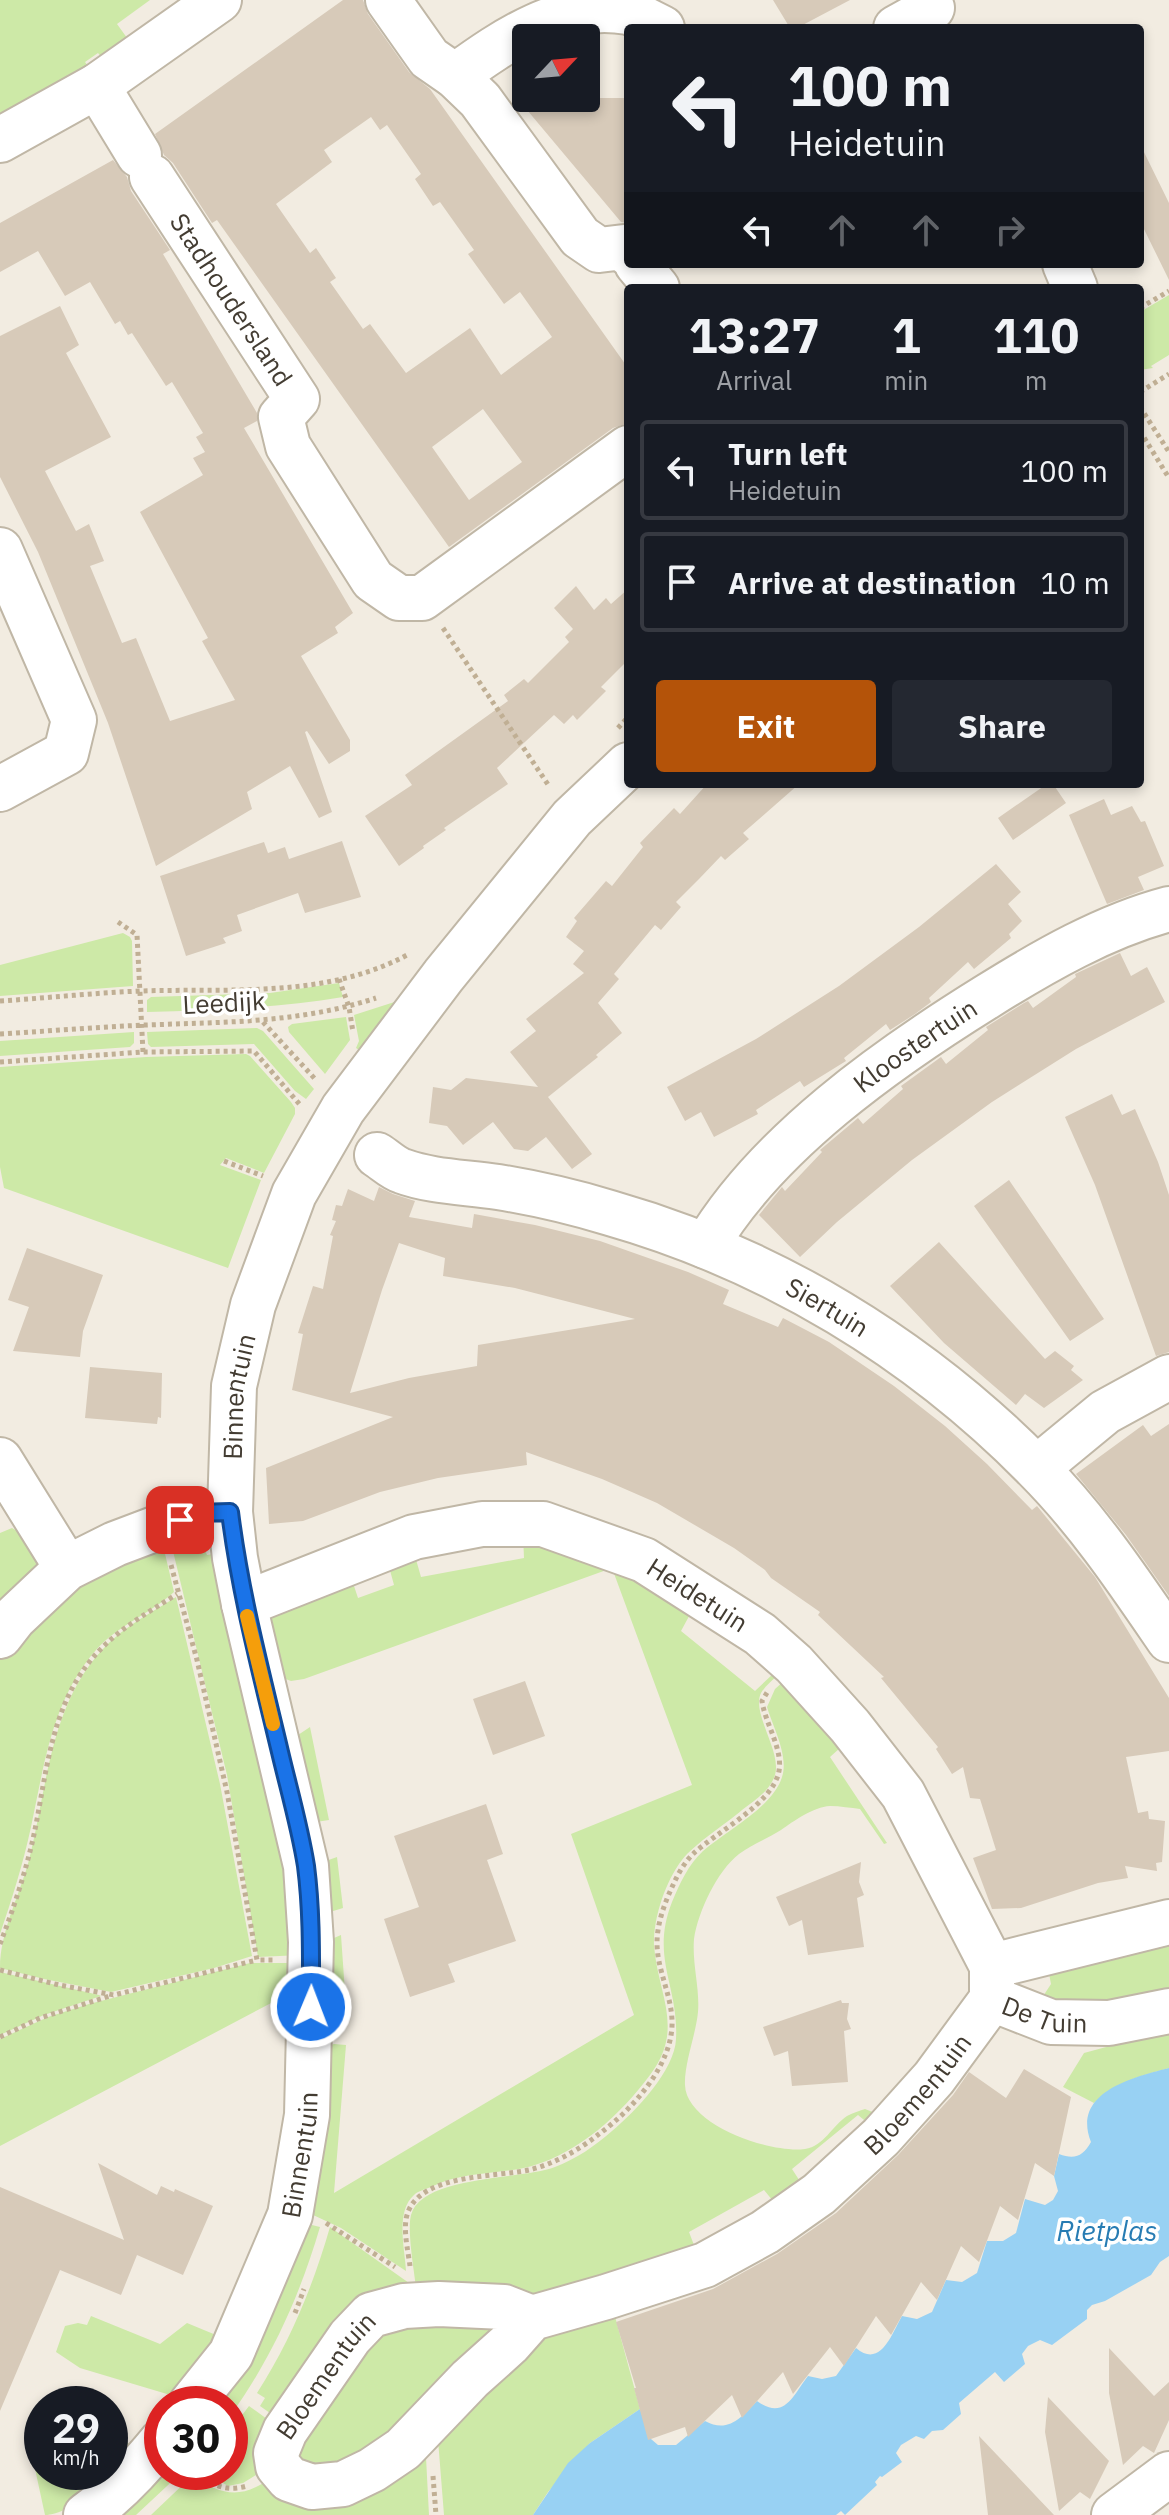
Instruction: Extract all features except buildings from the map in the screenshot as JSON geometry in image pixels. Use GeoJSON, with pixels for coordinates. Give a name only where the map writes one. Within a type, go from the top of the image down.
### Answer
{"type":"FeatureCollection","features":[{"type":"Feature","properties":{"kind":"street"},"geometry":{"type":"LineString","coordinates":[[0,140],[97,86],[219,0]]}},
{"type":"Feature","properties":{"kind":"street"},"geometry":{"type":"LineString","coordinates":[[388,0],[429,58],[455,76],[480,100],[580,237],[599,250],[624,247]]}},
{"type":"Feature","properties":{"kind":"street"},"geometry":{"type":"LineString","coordinates":[[455,76],[522,27],[559,11],[593,5],[627,11],[654,24]]}},
{"type":"Feature","properties":{"kind":"street","name":"Stadhoudersland"},"geometry":{"type":"LineString","coordinates":[[97,86],[297,399],[281,417],[288,446],[373,580],[399,598],[422,598]]}},
{"type":"Feature","properties":{"kind":"street"},"geometry":{"type":"LineString","coordinates":[[640,268],[654,284]]}},
{"type":"Feature","properties":{"kind":"street"},"geometry":{"type":"LineString","coordinates":[[422,598],[624,451]]}},
{"type":"Feature","properties":{"kind":"street"},"geometry":{"type":"LineString","coordinates":[[0,550],[74,720],[66,753],[0,789]]}},
{"type":"Feature","properties":{"kind":"street","name":"Binnentuin"},"geometry":{"type":"LineString","coordinates":[[205,2386],[231,2354],[290,2215],[307,2115],[311,1962],[306,1866],[244,1604],[230,1512],[234,1386],[253,1305],[323,1109],[444,975],[572,818],[624,769]]}},
{"type":"Feature","properties":{"kind":"street","name":"Kloostertuin"},"geometry":{"type":"LineString","coordinates":[[706,1246],[724,1216],[790,1144],[858,1085],[949,1020],[1027,972],[1103,933],[1169,909]]}},
{"type":"Feature","properties":{"kind":"street","name":"Siertuin"},"geometry":{"type":"LineString","coordinates":[[377,1155],[400,1170],[413,1174],[500,1187],[610,1213],[706,1246],[780,1278],[864,1327],[952,1392],[1037,1468],[1104,1546],[1169,1640]]}},
{"type":"Feature","properties":{"kind":"street"},"geometry":{"type":"LineString","coordinates":[[1037,1468],[1105,1412],[1169,1377]]}},
{"type":"Feature","properties":{"kind":"street"},"geometry":{"type":"LineString","coordinates":[[7,1490],[67,1568]]}},
{"type":"Feature","properties":{"kind":"street"},"geometry":{"type":"LineString","coordinates":[[0,1636],[14,1618],[67,1568],[115,1544],[197,1513],[230,1512]]}},
{"type":"Feature","properties":{"kind":"street","name":"Heidetuin"},"geometry":{"type":"LineString","coordinates":[[244,1604],[414,1537],[482,1524],[543,1524],[644,1560],[760,1634],[794,1664],[850,1726],[903,1794],[992,1982]]}},
{"type":"Feature","properties":{"kind":"street","name":"De Tuin"},"geometry":{"type":"LineString","coordinates":[[992,1982],[1169,1922]]}},
{"type":"Feature","properties":{"kind":"street","name":"De Tuin"},"geometry":{"type":"LineString","coordinates":[[992,1982],[1051,2022],[1109,2023],[1169,2011]]}},
{"type":"Feature","properties":{"kind":"street","name":"Bloementuin"},"geometry":{"type":"LineString","coordinates":[[532,2318],[504,2307],[439,2304],[413,2292],[404,2306],[371,2315],[350,2337],[285,2431],[276,2453],[278,2466],[289,2479],[312,2487],[343,2484],[372,2470],[403,2449],[532,2318],[705,2265],[765,2232],[819,2194],[881,2137],[934,2078],[992,1982]]}},
{"type":"Feature","properties":{"kind":"street"},"geometry":{"type":"LineString","coordinates":[[86,2515],[101,2505],[144,2462]]}},
{"type":"Feature","properties":{"kind":"street"},"geometry":{"type":"LineString","coordinates":[[1114,2515],[1169,2474]]}},
{"type":"Feature","properties":{"kind":"path"},"geometry":{"type":"LineString","coordinates":[[1144,306],[1169,291]]}},
{"type":"Feature","properties":{"kind":"path"},"geometry":{"type":"LineString","coordinates":[[1144,390],[1169,374]]}},
{"type":"Feature","properties":{"kind":"path"},"geometry":{"type":"LineString","coordinates":[[1144,413],[1169,452]]}},
{"type":"Feature","properties":{"kind":"path"},"geometry":{"type":"LineString","coordinates":[[1144,437],[1169,478]]}},
{"type":"Feature","properties":{"kind":"path"},"geometry":{"type":"LineString","coordinates":[[422,598],[572,818]]}},
{"type":"Feature","properties":{"kind":"path"},"geometry":{"type":"LineString","coordinates":[[118,922],[137,935],[143,1052]]}},
{"type":"Feature","properties":{"kind":"path","name":"Leedijk"},"geometry":{"type":"LineString","coordinates":[[0,1034],[142,1025],[263,1022],[349,1007],[444,975]]}},
{"type":"Feature","properties":{"kind":"path"},"geometry":{"type":"LineString","coordinates":[[0,1001],[141,991],[239,992],[339,979]]}},
{"type":"Feature","properties":{"kind":"path"},"geometry":{"type":"LineString","coordinates":[[263,1022],[323,1109]]}},
{"type":"Feature","properties":{"kind":"path"},"geometry":{"type":"LineString","coordinates":[[0,1062],[143,1052],[254,1051],[323,1109]]}},
{"type":"Feature","properties":{"kind":"path"},"geometry":{"type":"LineString","coordinates":[[224,1161],[267,1178]]}},
{"type":"Feature","properties":{"kind":"path"},"geometry":{"type":"LineString","coordinates":[[0,1944],[12,1914],[33,1839],[51,1747],[73,1685],[87,1664],[117,1634],[177,1594],[197,1660],[227,1792],[257,1960]]}},
{"type":"Feature","properties":{"kind":"path"},"geometry":{"type":"LineString","coordinates":[[413,2292],[407,2215],[425,2191],[466,2179],[531,2169],[557,2160],[602,2132],[653,2080],[672,2032],[657,1945],[658,1925],[672,1885],[692,1855],[764,1797],[775,1783],[779,1761],[762,1701],[794,1664]]}},
{"type":"Feature","properties":{"kind":"path"},"geometry":{"type":"LineString","coordinates":[[0,2037],[40,2018],[114,1995],[257,1960],[311,1962]]}},
{"type":"Feature","properties":{"kind":"path"},"geometry":{"type":"LineString","coordinates":[[0,1970],[114,1995]]}},
{"type":"Feature","properties":{"kind":"path"},"geometry":{"type":"LineString","coordinates":[[290,2215],[327,2224],[413,2292]]}},
{"type":"Feature","properties":{"kind":"path"},"geometry":{"type":"LineString","coordinates":[[248,2486],[278,2466]]}},
{"type":"Feature","properties":{"kind":"green space"},"geometry":{"type":"Polygon","coordinates":[[[0,0],[150,0],[117,24],[130,42],[107,64],[98,53],[85,62],[94,74],[0,127],[0,0]]]}},
{"type":"Feature","properties":{"kind":"green space"},"geometry":{"type":"Polygon","coordinates":[[[1169,295],[1169,355],[1151,366],[1153,368],[1144,369],[1144,310],[1169,295]]]}},
{"type":"Feature","properties":{"kind":"green space"},"geometry":{"type":"Polygon","coordinates":[[[123,933],[132,941],[133,986],[0,996],[0,965],[123,933]]]}},
{"type":"Feature","properties":{"kind":"green space"},"geometry":{"type":"Polygon","coordinates":[[[339,983],[343,997],[319,1001],[147,1012],[147,1000],[151,997],[270,993],[339,983]]]}},
{"type":"Feature","properties":{"kind":"green space"},"geometry":{"type":"Polygon","coordinates":[[[410,997],[368,1056],[356,1048],[359,1041],[354,1015],[410,997]]]}},
{"type":"Feature","properties":{"kind":"green space"},"geometry":{"type":"Polygon","coordinates":[[[346,1017],[350,1040],[325,1074],[288,1027],[346,1017]]]}},
{"type":"Feature","properties":{"kind":"green space"},"geometry":{"type":"Polygon","coordinates":[[[257,1028],[314,1089],[306,1099],[295,1091],[254,1044],[151,1047],[148,1044],[147,1032],[257,1028]]]}},
{"type":"Feature","properties":{"kind":"green space"},"geometry":{"type":"Polygon","coordinates":[[[134,1032],[134,1043],[130,1047],[0,1056],[0,1041],[134,1032]]]}},
{"type":"Feature","properties":{"kind":"green space"},"geometry":{"type":"Polygon","coordinates":[[[246,1054],[291,1102],[295,1114],[264,1173],[226,1158],[220,1165],[261,1180],[228,1268],[4,1188],[0,1167],[0,1067],[246,1054]]]}},
{"type":"Feature","properties":{"kind":"green space"},"geometry":{"type":"Polygon","coordinates":[[[12,1528],[24,1535],[39,1558],[38,1566],[0,1603],[0,1533],[12,1528]]]}},
{"type":"Feature","properties":{"kind":"green space"},"geometry":{"type":"Polygon","coordinates":[[[523,1534],[560,1540],[694,1607],[681,1631],[755,1691],[775,1672],[778,1675],[763,1690],[759,1701],[774,1755],[775,1775],[762,1795],[687,1854],[665,1890],[658,1913],[654,1946],[668,2027],[660,2058],[650,2075],[626,2104],[598,2130],[550,2160],[519,2169],[456,2178],[416,2194],[408,2202],[403,2221],[406,2271],[341,2228],[311,2214],[329,2120],[325,2047],[346,2045],[334,2193],[634,2015],[571,1834],[692,1785],[612,1568],[304,1679],[291,1681],[283,1678],[270,1629],[272,1617],[281,1607],[351,1577],[358,1598],[394,1585],[388,1563],[415,1556],[421,1577],[524,1558],[523,1534]]]}},
{"type":"Feature","properties":{"kind":"green space"},"geometry":{"type":"Polygon","coordinates":[[[162,1541],[174,1592],[105,1641],[81,1669],[69,1690],[52,1734],[24,1854],[0,1934],[0,1658],[22,1630],[70,1587],[162,1541]]]}},
{"type":"Feature","properties":{"kind":"green space"},"geometry":{"type":"Polygon","coordinates":[[[193,1541],[202,1542],[207,1555],[218,1553],[267,1761],[301,1955],[258,1957],[227,1775],[172,1547],[193,1541]]]}},
{"type":"Feature","properties":{"kind":"green space"},"geometry":{"type":"Polygon","coordinates":[[[176,1597],[220,1784],[252,1956],[111,1992],[0,1968],[3,1940],[30,1856],[56,1736],[66,1708],[96,1656],[119,1634],[176,1597]]]}},
{"type":"Feature","properties":{"kind":"green space"},"geometry":{"type":"Polygon","coordinates":[[[785,1680],[840,1748],[830,1757],[887,1843],[884,1844],[860,1809],[830,1806],[804,1815],[731,1861],[710,1893],[696,1928],[694,1948],[698,2012],[685,2085],[689,2099],[699,2113],[714,2124],[772,2147],[812,2147],[847,2116],[865,2109],[885,2117],[875,2129],[858,2115],[792,2169],[805,2189],[778,2207],[764,2190],[689,2232],[697,2253],[556,2297],[416,2287],[410,2222],[419,2202],[434,2192],[453,2186],[540,2171],[570,2160],[621,2123],[642,2102],[669,2064],[676,2039],[676,2020],[664,1940],[672,1902],[698,1856],[748,1818],[777,1788],[784,1769],[783,1760],[767,1707],[775,1689],[785,1680]]]}},
{"type":"Feature","properties":{"kind":"green space"},"geometry":{"type":"Polygon","coordinates":[[[310,1727],[329,1820],[316,1822],[295,1737],[310,1727]]]}},
{"type":"Feature","properties":{"kind":"green space"},"geometry":{"type":"Polygon","coordinates":[[[337,1857],[343,1908],[330,1912],[323,1862],[337,1857]]]}},
{"type":"Feature","properties":{"kind":"green space"},"geometry":{"type":"Polygon","coordinates":[[[1169,1932],[1169,1998],[1038,2004],[1051,1984],[1047,1963],[1169,1932]]]}},
{"type":"Feature","properties":{"kind":"green space"},"geometry":{"type":"Polygon","coordinates":[[[341,1935],[347,2021],[329,2017],[327,1941],[341,1935]]]}},
{"type":"Feature","properties":{"kind":"green space"},"geometry":{"type":"Polygon","coordinates":[[[250,1963],[293,1963],[294,1991],[0,2146],[0,2039],[48,2017],[89,2004],[250,1963]]]}},
{"type":"Feature","properties":{"kind":"green space"},"geometry":{"type":"Polygon","coordinates":[[[0,1972],[101,1996],[44,2015],[0,2035],[0,1972]]]}},
{"type":"Feature","properties":{"kind":"green space"},"geometry":{"type":"Polygon","coordinates":[[[1169,2030],[1169,2068],[1129,2081],[1094,2103],[1063,2087],[1084,2053],[1169,2030]]]}},
{"type":"Feature","properties":{"kind":"green space"},"geometry":{"type":"Polygon","coordinates":[[[300,2222],[320,2227],[283,2325],[259,2372],[248,2389],[248,2386],[221,2386],[300,2222]]]}},
{"type":"Feature","properties":{"kind":"green space"},"geometry":{"type":"Polygon","coordinates":[[[330,2227],[409,2283],[410,2296],[277,2418],[260,2406],[265,2398],[257,2393],[300,2313],[330,2227]]]}},
{"type":"Feature","properties":{"kind":"green space"},"geometry":{"type":"Polygon","coordinates":[[[613,2309],[640,2409],[590,2443],[548,2492],[533,2515],[444,2515],[437,2427],[535,2335],[613,2309]]]}},
{"type":"Feature","properties":{"kind":"green space"},"geometry":{"type":"Polygon","coordinates":[[[91,2316],[160,2344],[187,2323],[216,2335],[222,2342],[186,2386],[144,2387],[80,2368],[56,2352],[65,2326],[78,2323],[87,2325],[91,2316]]]}},
{"type":"Feature","properties":{"kind":"green space"},"geometry":{"type":"Polygon","coordinates":[[[509,2321],[412,2426],[314,2476],[288,2447],[372,2324],[509,2321]]]}},
{"type":"Feature","properties":{"kind":"green space"},"geometry":{"type":"Polygon","coordinates":[[[248,2407],[278,2427],[266,2469],[248,2480],[248,2407]]]}},
{"type":"Feature","properties":{"kind":"green space"},"geometry":{"type":"Polygon","coordinates":[[[425,2438],[429,2515],[151,2515],[177,2490],[240,2492],[271,2478],[279,2480],[425,2438]]]}},
{"type":"Feature","properties":{"kind":"green space"},"geometry":{"type":"Polygon","coordinates":[[[128,2443],[133,2449],[128,2460],[128,2443]]]}},
{"type":"Feature","properties":{"kind":"green space"},"geometry":{"type":"Polygon","coordinates":[[[144,2485],[144,2490],[163,2490],[136,2515],[102,2515],[144,2485]]]}},
{"type":"Feature","properties":{"kind":"green space"},"geometry":{"type":"Polygon","coordinates":[[[40,2490],[97,2490],[68,2508],[45,2515],[40,2490]]]}},
{"type":"Feature","properties":{"kind":"water","name":"Rietplas"},"geometry":{"type":"Polygon","coordinates":[[[1169,2068],[1169,2256],[1160,2262],[1151,2275],[1092,2305],[1087,2310],[1087,2319],[1052,2345],[1040,2340],[1028,2346],[1022,2354],[1025,2364],[1004,2382],[995,2372],[959,2403],[961,2414],[943,2430],[932,2431],[924,2439],[916,2436],[901,2445],[896,2453],[902,2462],[880,2476],[875,2482],[877,2485],[845,2515],[841,2511],[836,2515],[533,2515],[568,2463],[590,2443],[640,2409],[651,2439],[658,2445],[676,2445],[705,2421],[721,2426],[734,2422],[757,2401],[775,2408],[781,2407],[793,2398],[808,2376],[822,2379],[836,2376],[856,2348],[865,2353],[879,2352],[902,2316],[917,2319],[932,2312],[946,2280],[962,2282],[977,2273],[987,2241],[1003,2241],[1016,2233],[1025,2199],[1045,2205],[1053,2200],[1058,2191],[1054,2176],[1059,2154],[1074,2157],[1088,2147],[1091,2142],[1087,2125],[1090,2111],[1098,2099],[1124,2082],[1169,2068]]]}},
{"type":"Feature","properties":{"kind":"slow traffic"},"geometry":{"type":"LineString","coordinates":[[247,1616],[273,1724]]}},
{"type":"Feature","properties":{"kind":"route"},"geometry":{"type":"LineString","coordinates":[[180,1520],[197,1513],[230,1512],[244,1604],[306,1866],[311,2007]]}}]}
